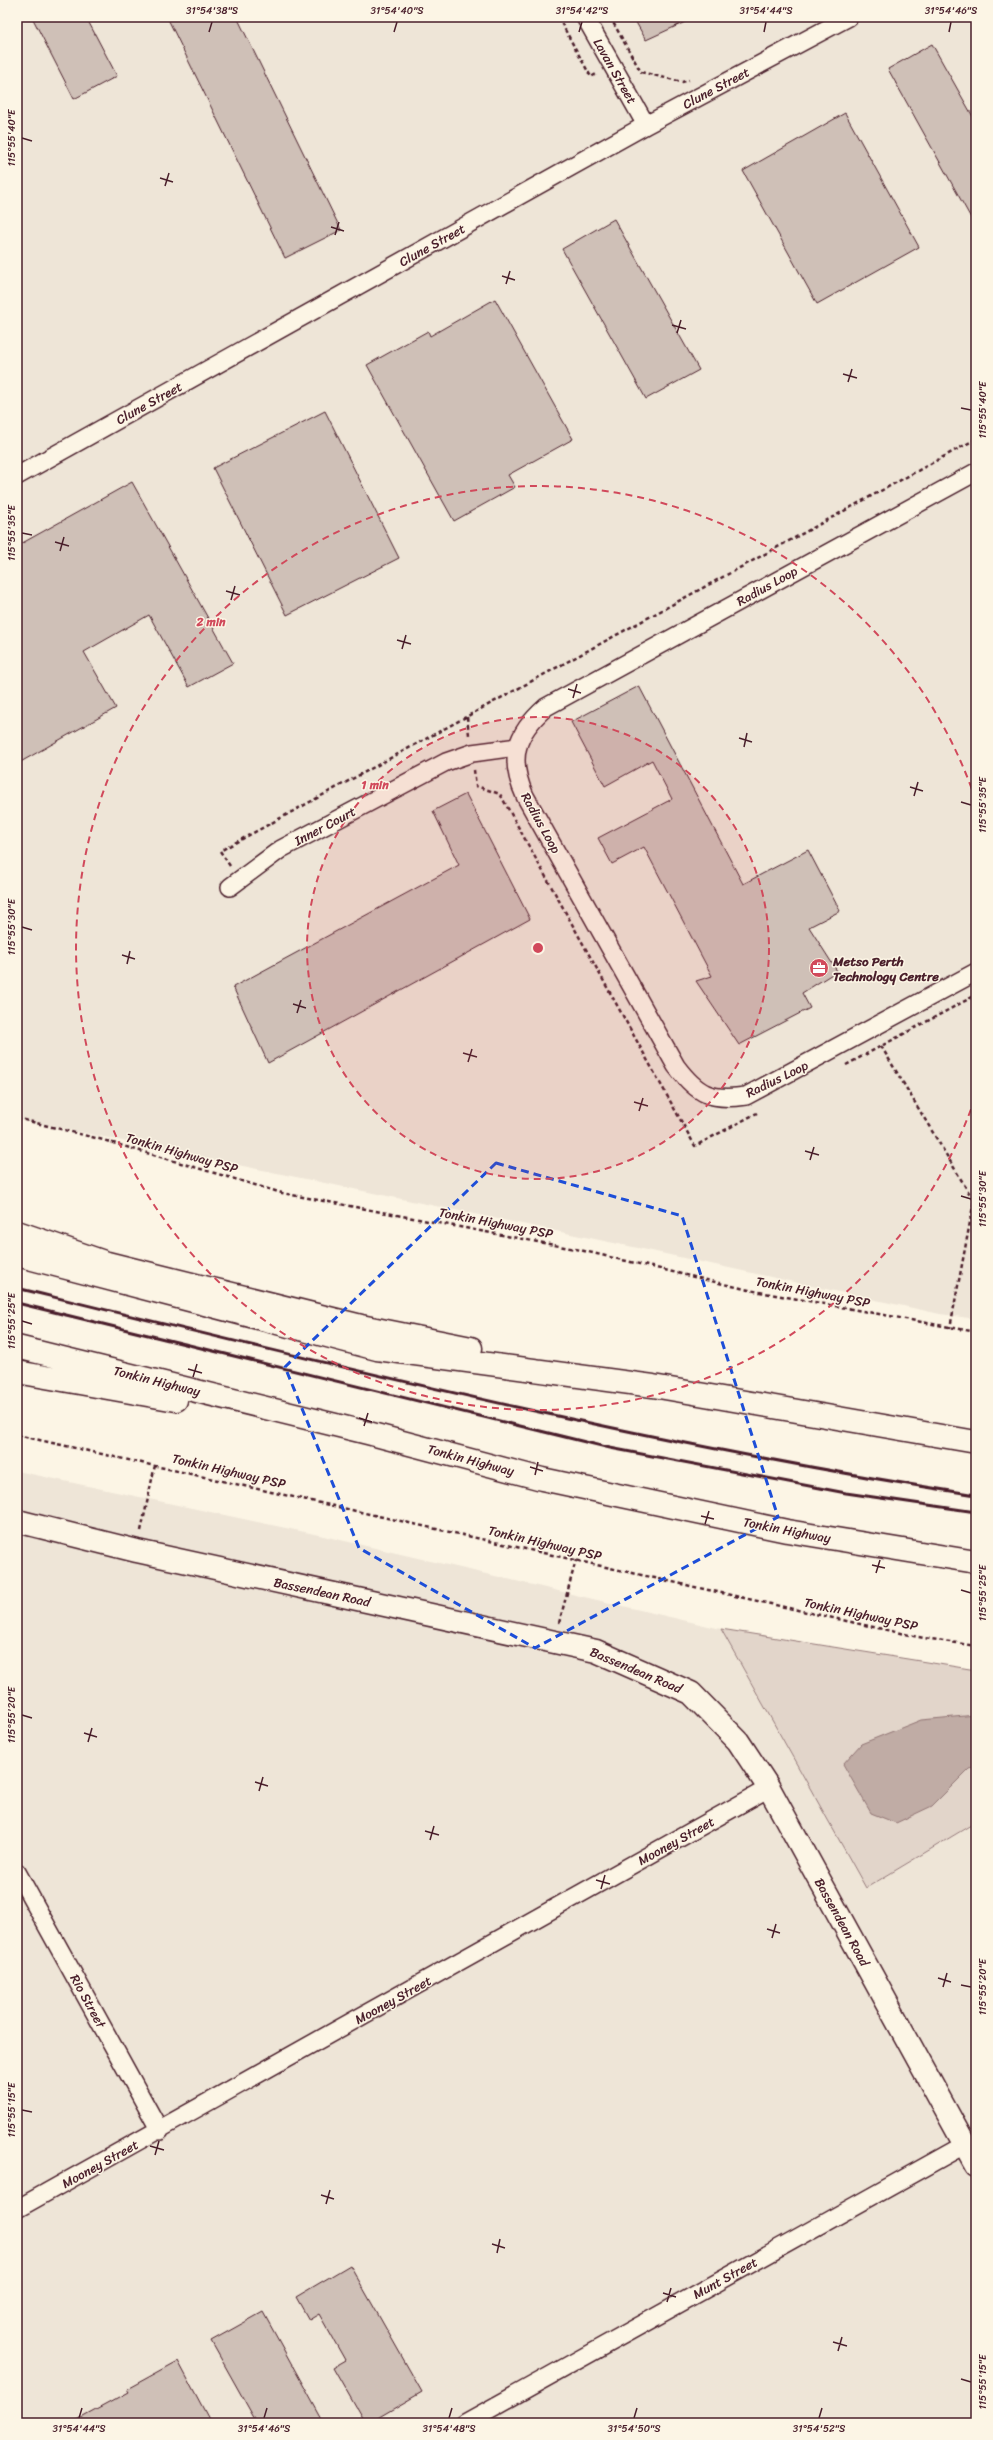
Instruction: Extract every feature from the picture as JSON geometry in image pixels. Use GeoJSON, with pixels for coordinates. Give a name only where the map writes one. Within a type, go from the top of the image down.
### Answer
{"type":"FeatureCollection","features":[{"type":"Feature","properties":{"kind":"main road"},"geometry":{"type":"LineString","coordinates":[[17,1232],[107,1263],[354,1324],[653,1386],[976,1442]]}},
{"type":"Feature","properties":{"kind":"main road"},"geometry":{"type":"LineString","coordinates":[[17,1256],[376,1349],[653,1386]]}},
{"type":"Feature","properties":{"kind":"main road","name":"Tonkin Highway"},"geometry":{"type":"LineString","coordinates":[[17,1347],[368,1433],[542,1479],[788,1532],[976,1562]]}},
{"type":"Feature","properties":{"kind":"main road"},"geometry":{"type":"LineString","coordinates":[[17,1372],[368,1433]]}},
{"type":"Feature","properties":{"kind":"main road","name":"Bassendean Road"},"geometry":{"type":"LineString","coordinates":[[17,1521],[137,1551],[596,1651],[691,1693],[738,1741],[769,1788],[976,2165]]}},
{"type":"Feature","properties":{"kind":"street","name":"Lavan Street"},"geometry":{"type":"LineString","coordinates":[[585,17],[646,125]]}},
{"type":"Feature","properties":{"kind":"street","name":"Clune Street"},"geometry":{"type":"LineString","coordinates":[[17,476],[646,125],[849,17]]}},
{"type":"Feature","properties":{"kind":"street","name":"Radius Loop"},"geometry":{"type":"LineString","coordinates":[[976,472],[558,700],[536,716],[526,729],[516,747],[515,762],[517,779],[529,803],[676,1066],[687,1081],[708,1095],[723,1099],[746,1096],[976,972]]}},
{"type":"Feature","properties":{"kind":"street","name":"Inner Court"},"geometry":{"type":"LineString","coordinates":[[235,883],[281,849],[446,762],[472,753],[516,747]]}},
{"type":"Feature","properties":{"kind":"street","name":"Mooney Street"},"geometry":{"type":"LineString","coordinates":[[17,2209],[160,2131],[769,1788]]}},
{"type":"Feature","properties":{"kind":"street","name":"Rio Street"},"geometry":{"type":"LineString","coordinates":[[17,1872],[160,2131]]}},
{"type":"Feature","properties":{"kind":"street","name":"Munt Street"},"geometry":{"type":"LineString","coordinates":[[465,2423],[964,2145]]}},
{"type":"Feature","properties":{"kind":"path"},"geometry":{"type":"LineString","coordinates":[[610,17],[641,72],[682,82],[694,78]]}},
{"type":"Feature","properties":{"kind":"path"},"geometry":{"type":"LineString","coordinates":[[235,883],[220,851],[976,439]]}},
{"type":"Feature","properties":{"kind":"path"},"geometry":{"type":"LineString","coordinates":[[476,786],[500,794],[695,1146],[764,1109]]}},
{"type":"Feature","properties":{"kind":"path"},"geometry":{"type":"LineString","coordinates":[[840,1068],[976,995]]}},
{"type":"Feature","properties":{"kind":"path"},"geometry":{"type":"LineString","coordinates":[[881,1046],[974,1201],[950,1328]]}},
{"type":"Feature","properties":{"kind":"path","name":"Tonkin Highway PSP"},"geometry":{"type":"LineString","coordinates":[[17,1118],[103,1140],[282,1193],[580,1250],[749,1290],[976,1332]]}},
{"type":"Feature","properties":{"kind":"path","name":"Tonkin Highway PSP"},"geometry":{"type":"LineString","coordinates":[[17,1435],[918,1637],[976,1646]]}},
{"type":"Feature","properties":{"kind":"path"},"geometry":{"type":"LineString","coordinates":[[137,1551],[155,1465]]}},
{"type":"Feature","properties":{"kind":"path"},"geometry":{"type":"LineString","coordinates":[[554,1642],[576,1560]]}},
{"type":"Feature","properties":{"kind":"highlighted area"},"geometry":{"type":"Polygon","coordinates":[[[496,1163],[682,1216],[778,1517],[535,1648],[359,1548],[285,1367],[496,1163]]]}},
{"type":"Feature","properties":{"kind":"shaded area"},"geometry":{"type":"Polygon","coordinates":[[[17,17],[976,17],[976,1319],[940,1314],[638,1248],[17,1119],[17,17]]]}},
{"type":"Feature","properties":{"kind":"shaded area"},"geometry":{"type":"Polygon","coordinates":[[[17,1471],[319,1535],[721,1629],[866,1888],[976,1822],[976,2423],[17,2423],[17,1471]]]}},
{"type":"Feature","properties":{"kind":"shaded area"},"geometry":{"type":"Polygon","coordinates":[[[721,1629],[976,1670],[976,1822],[866,1888],[721,1629]]]}},
{"type":"Feature","properties":{"kind":"shaded area"},"geometry":{"type":"Polygon","coordinates":[[[976,1715],[976,1767],[969,1769],[932,1806],[896,1823],[871,1813],[843,1764],[861,1744],[921,1720],[976,1715]]]}},
{"type":"Feature","properties":{"kind":"building"},"geometry":{"type":"Polygon","coordinates":[[[32,17],[86,17],[117,76],[74,99],[32,17]]]}},
{"type":"Feature","properties":{"kind":"building"},"geometry":{"type":"Polygon","coordinates":[[[167,17],[237,17],[341,230],[285,258],[167,17]]]}},
{"type":"Feature","properties":{"kind":"building"},"geometry":{"type":"Polygon","coordinates":[[[633,17],[696,17],[646,40],[633,17]]]}},
{"type":"Feature","properties":{"kind":"building"},"geometry":{"type":"Polygon","coordinates":[[[932,44],[976,122],[976,227],[888,69],[932,44]]]}},
{"type":"Feature","properties":{"kind":"building"},"geometry":{"type":"Polygon","coordinates":[[[845,113],[919,247],[817,304],[743,171],[845,113]]]}},
{"type":"Feature","properties":{"kind":"building"},"geometry":{"type":"Polygon","coordinates":[[[614,219],[699,370],[646,399],[562,249],[614,219]]]}},
{"type":"Feature","properties":{"kind":"building"},"geometry":{"type":"Polygon","coordinates":[[[495,299],[573,439],[508,475],[515,487],[454,521],[367,365],[428,331],[430,336],[495,299]]]}},
{"type":"Feature","properties":{"kind":"building"},"geometry":{"type":"Polygon","coordinates":[[[325,411],[399,558],[287,615],[213,468],[325,411]]]}},
{"type":"Feature","properties":{"kind":"building"},"geometry":{"type":"Polygon","coordinates":[[[132,482],[233,663],[189,687],[149,615],[84,652],[116,708],[17,764],[17,546],[132,482]]]}},
{"type":"Feature","properties":{"kind":"building"},"geometry":{"type":"Polygon","coordinates":[[[639,686],[743,884],[808,850],[840,911],[809,927],[837,971],[802,993],[810,1008],[739,1045],[696,981],[712,976],[644,847],[612,864],[598,838],[672,799],[652,760],[605,786],[571,722],[639,686]]]}},
{"type":"Feature","properties":{"kind":"building"},"geometry":{"type":"Polygon","coordinates":[[[466,794],[530,919],[268,1063],[233,987],[459,865],[433,811],[466,794]]]}},
{"type":"Feature","properties":{"kind":"building"},"geometry":{"type":"Polygon","coordinates":[[[350,2265],[422,2392],[369,2423],[365,2423],[333,2367],[345,2360],[319,2314],[309,2320],[296,2297],[350,2265]]]}},
{"type":"Feature","properties":{"kind":"building"},"geometry":{"type":"Polygon","coordinates":[[[263,2312],[324,2423],[257,2423],[211,2341],[263,2312]]]}},
{"type":"Feature","properties":{"kind":"building"},"geometry":{"type":"Polygon","coordinates":[[[178,2361],[211,2423],[72,2423],[129,2392],[127,2389],[178,2361]]]}},
{"type":"Feature","properties":{"kind":"railway"},"geometry":{"type":"LineString","coordinates":[[17,1288],[375,1375],[614,1428],[734,1453],[976,1495]]}},
{"type":"Feature","properties":{"kind":"railway"},"geometry":{"type":"LineString","coordinates":[[17,1303],[610,1448],[846,1493],[976,1512]]}},
{"type":"Feature","properties":{"kind":"place","name":"Metso Perth Technology Centre"},"geometry":{"type":"Point","coordinates":[819,968]}}]}
